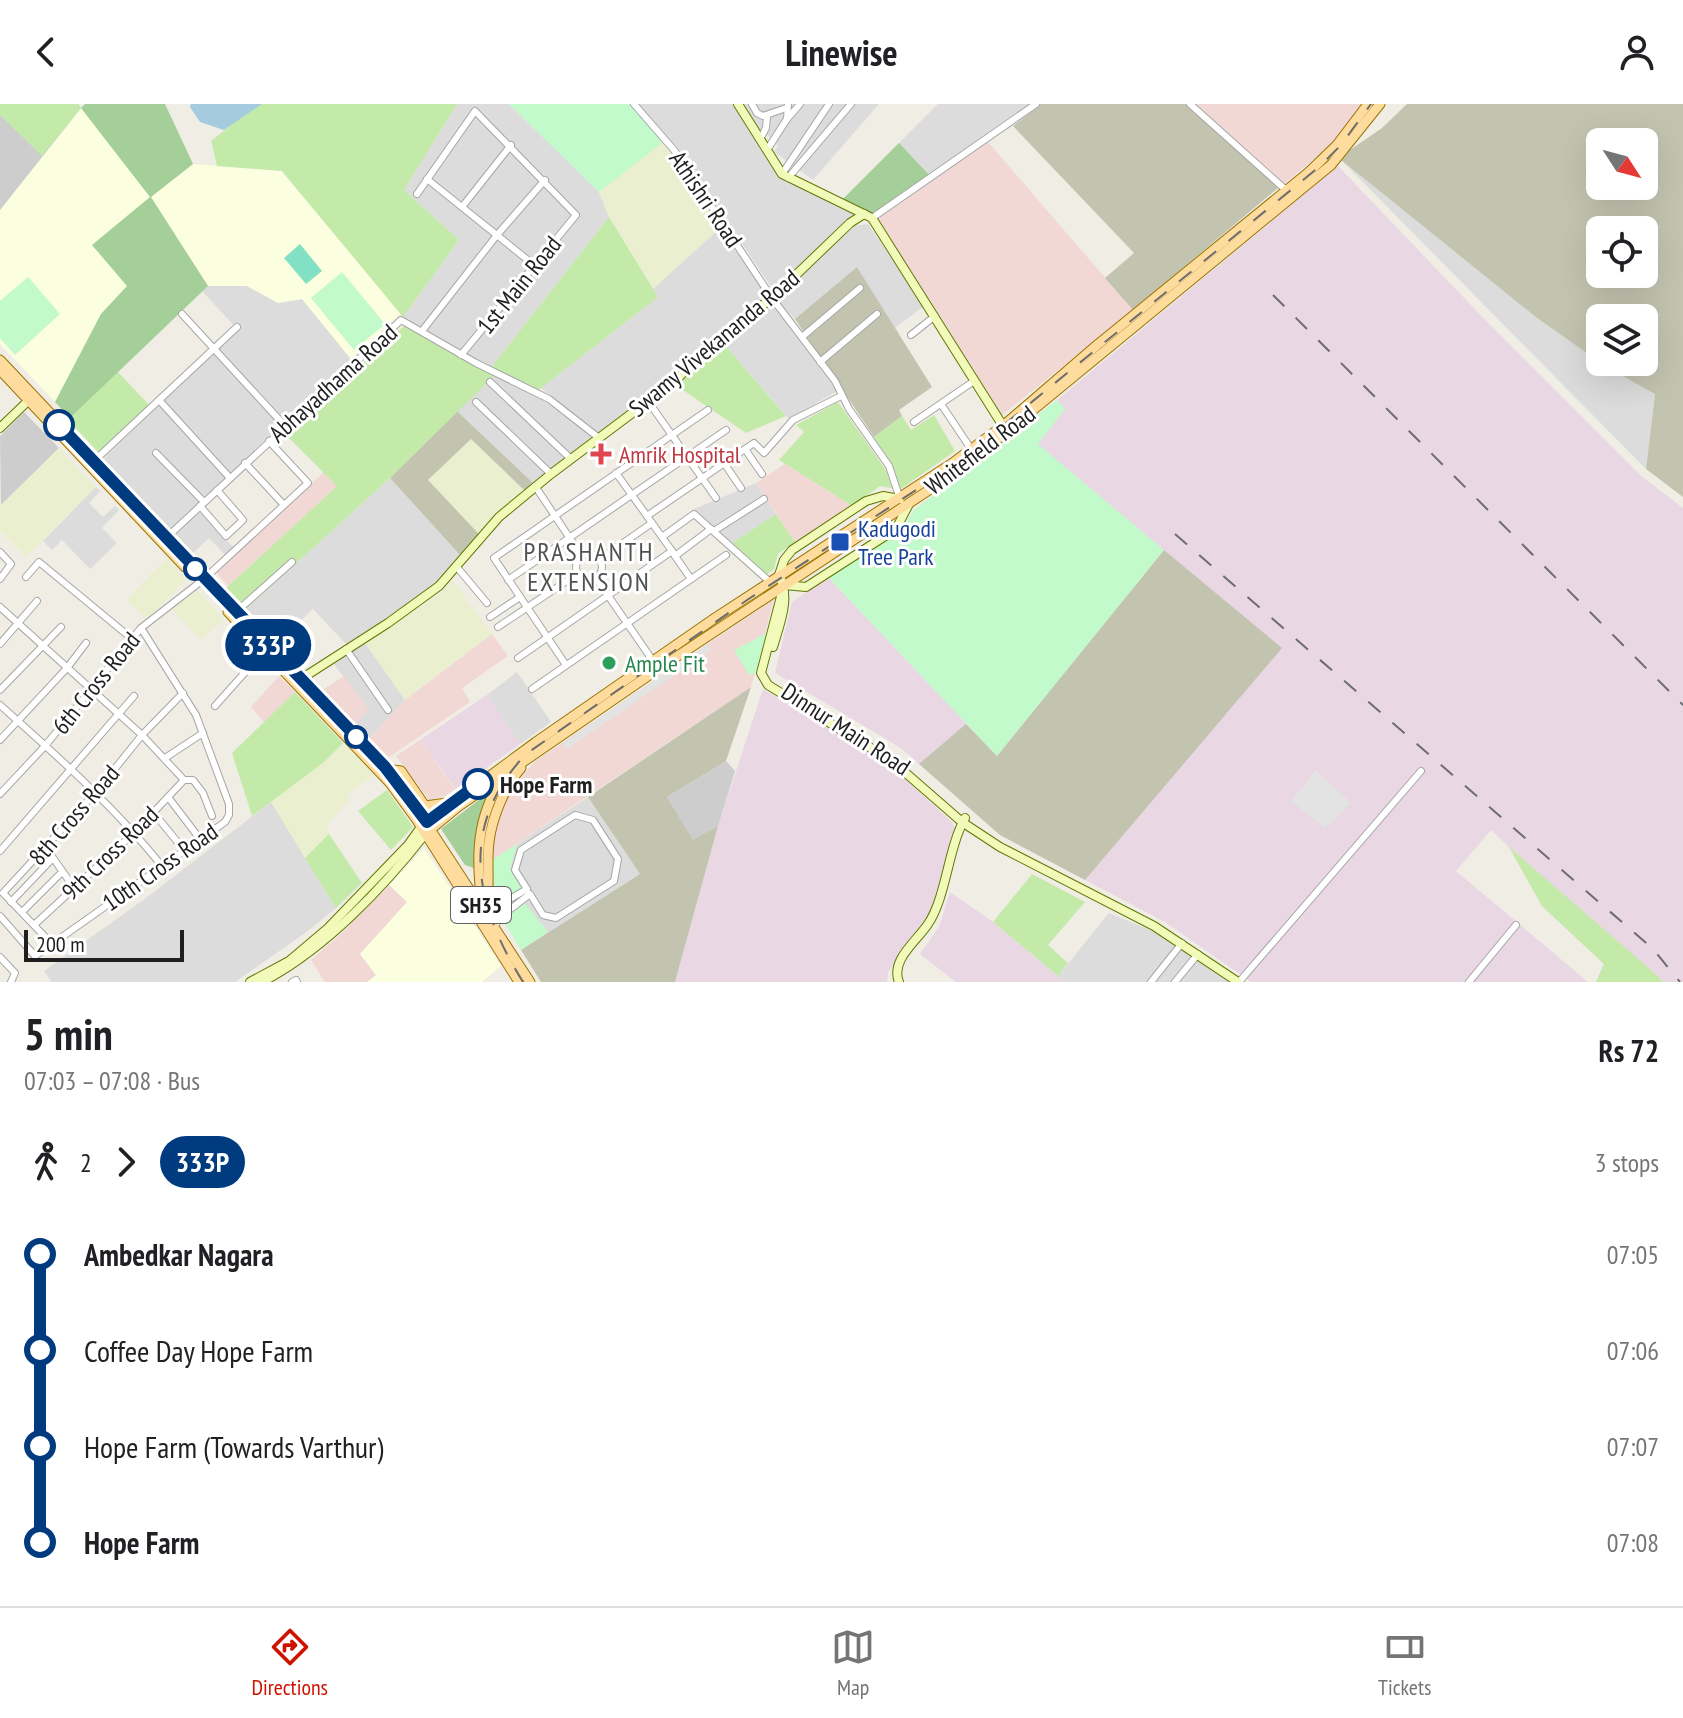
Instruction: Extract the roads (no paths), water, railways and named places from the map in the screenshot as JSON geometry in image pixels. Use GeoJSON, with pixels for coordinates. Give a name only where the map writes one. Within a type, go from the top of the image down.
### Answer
{"type":"FeatureCollection","features":[{"type":"Feature","properties":{"kind":"main road","name":"Whitefield Road"},"geometry":{"type":"LineString","coordinates":[[904,501],[1003,426],[1287,191],[1332,151],[1368,104]]}},
{"type":"Feature","properties":{"kind":"main road","name":"Whitefield Road"},"geometry":{"type":"LineString","coordinates":[[589,711],[653,661],[1007,432],[1331,165],[1380,104]]}},
{"type":"Feature","properties":{"kind":"main road","name":"SH35"},"geometry":{"type":"LineString","coordinates":[[0,360],[30,399],[386,769],[485,910],[530,982]]}},
{"type":"Feature","properties":{"kind":"main road","name":"SH35"},"geometry":{"type":"LineString","coordinates":[[0,370],[94,461],[264,651],[390,783],[426,828],[519,982]]}},
{"type":"Feature","properties":{"kind":"main road","name":"Whitefield Road"},"geometry":{"type":"LineString","coordinates":[[426,828],[451,803],[777,581]]}},
{"type":"Feature","properties":{"kind":"main road"},"geometry":{"type":"LineString","coordinates":[[304,682],[330,714]]}},
{"type":"Feature","properties":{"kind":"main road","name":"Whitefield Road"},"geometry":{"type":"LineString","coordinates":[[426,828],[506,774],[579,718]]}},
{"type":"Feature","properties":{"kind":"main road"},"geometry":{"type":"LineString","coordinates":[[485,910],[490,894],[489,839],[495,818],[515,774],[531,756]]}},
{"type":"Feature","properties":{"kind":"main road"},"geometry":{"type":"LineString","coordinates":[[386,769],[401,771],[425,806],[451,803]]}},
{"type":"Feature","properties":{"kind":"main road"},"geometry":{"type":"LineString","coordinates":[[485,910],[478,873],[479,833],[494,792],[506,774]]}},
{"type":"Feature","properties":{"kind":"street","name":"Athishri Road"},"geometry":{"type":"LineString","coordinates":[[634,104],[674,150],[772,298],[835,381],[841,396],[880,451],[904,501]]}},
{"type":"Feature","properties":{"kind":"street"},"geometry":{"type":"LineString","coordinates":[[738,104],[785,176],[868,216],[1003,426]]}},
{"type":"Feature","properties":{"kind":"street"},"geometry":{"type":"LineString","coordinates":[[752,104],[757,113],[767,116],[787,106],[787,119]]}},
{"type":"Feature","properties":{"kind":"street"},"geometry":{"type":"LineString","coordinates":[[767,150],[800,104]]}},
{"type":"Feature","properties":{"kind":"street"},"geometry":{"type":"LineString","coordinates":[[785,176],[829,104]]}},
{"type":"Feature","properties":{"kind":"street"},"geometry":{"type":"LineString","coordinates":[[785,176],[851,104]]}},
{"type":"Feature","properties":{"kind":"street"},"geometry":{"type":"LineString","coordinates":[[868,216],[1036,104]]}},
{"type":"Feature","properties":{"kind":"street"},"geometry":{"type":"LineString","coordinates":[[1190,104],[1287,191]]}},
{"type":"Feature","properties":{"kind":"street"},"geometry":{"type":"LineString","coordinates":[[417,194],[475,111],[545,180],[497,235],[422,331]]}},
{"type":"Feature","properties":{"kind":"street"},"geometry":{"type":"LineString","coordinates":[[760,139],[766,128],[767,116]]}},
{"type":"Feature","properties":{"kind":"street"},"geometry":{"type":"LineString","coordinates":[[766,128],[779,134]]}},
{"type":"Feature","properties":{"kind":"street"},"geometry":{"type":"LineString","coordinates":[[462,207],[511,145]]}},
{"type":"Feature","properties":{"kind":"street"},"geometry":{"type":"LineString","coordinates":[[427,179],[534,265]]}},
{"type":"Feature","properties":{"kind":"street","name":"1st Main Road"},"geometry":{"type":"LineString","coordinates":[[461,355],[576,215],[545,180]]}},
{"type":"Feature","properties":{"kind":"street","name":"Swamy Vivekananda Road"},"geometry":{"type":"LineString","coordinates":[[304,682],[346,649],[439,586],[499,517],[535,486],[675,381],[717,340],[772,298],[850,223],[868,216]]}},
{"type":"Feature","properties":{"kind":"street"},"geometry":{"type":"LineString","coordinates":[[802,337],[860,288]]}},
{"type":"Feature","properties":{"kind":"street"},"geometry":{"type":"LineString","coordinates":[[182,314],[285,426]]}},
{"type":"Feature","properties":{"kind":"street"},"geometry":{"type":"LineString","coordinates":[[820,362],[877,314]]}},
{"type":"Feature","properties":{"kind":"street"},"geometry":{"type":"LineString","coordinates":[[911,335],[935,316]]}},
{"type":"Feature","properties":{"kind":"street","name":"Abhayadhama Road"},"geometry":{"type":"LineString","coordinates":[[166,538],[401,320],[461,355],[549,399],[599,438]]}},
{"type":"Feature","properties":{"kind":"street"},"geometry":{"type":"LineString","coordinates":[[94,461],[237,327]]}},
{"type":"Feature","properties":{"kind":"street"},"geometry":{"type":"LineString","coordinates":[[914,422],[974,381]]}},
{"type":"Feature","properties":{"kind":"street"},"geometry":{"type":"LineString","coordinates":[[490,382],[571,459]]}},
{"type":"Feature","properties":{"kind":"street"},"geometry":{"type":"LineString","coordinates":[[647,516],[754,443],[764,453],[793,420],[841,396]]}},
{"type":"Feature","properties":{"kind":"street"},"geometry":{"type":"LineString","coordinates":[[0,428],[30,399]]}},
{"type":"Feature","properties":{"kind":"street"},"geometry":{"type":"LineString","coordinates":[[159,400],[230,478]]}},
{"type":"Feature","properties":{"kind":"street"},"geometry":{"type":"LineString","coordinates":[[648,401],[716,498]]}},
{"type":"Feature","properties":{"kind":"street"},"geometry":{"type":"LineString","coordinates":[[476,402],[551,474]]}},
{"type":"Feature","properties":{"kind":"street"},"geometry":{"type":"LineString","coordinates":[[941,404],[971,449]]}},
{"type":"Feature","properties":{"kind":"street"},"geometry":{"type":"LineString","coordinates":[[566,665],[494,558],[708,410]]}},
{"type":"Feature","properties":{"kind":"street"},"geometry":{"type":"LineString","coordinates":[[508,580],[726,430]]}},
{"type":"Feature","properties":{"kind":"street","name":"6th Cross Road"},"geometry":{"type":"LineString","coordinates":[[0,794],[45,746],[131,638],[202,580],[308,483],[269,441]]}},
{"type":"Feature","properties":{"kind":"street"},"geometry":{"type":"LineString","coordinates":[[745,449],[762,474]]}},
{"type":"Feature","properties":{"kind":"street"},"geometry":{"type":"LineString","coordinates":[[156,453],[226,536],[243,520],[217,490]]}},
{"type":"Feature","properties":{"kind":"street"},"geometry":{"type":"LineString","coordinates":[[245,463],[284,505]]}},
{"type":"Feature","properties":{"kind":"street"},"geometry":{"type":"LineString","coordinates":[[724,463],[741,488]]}},
{"type":"Feature","properties":{"kind":"street"},"geometry":{"type":"LineString","coordinates":[[616,473],[691,579]]}},
{"type":"Feature","properties":{"kind":"street"},"geometry":{"type":"LineString","coordinates":[[535,486],[581,555]]}},
{"type":"Feature","properties":{"kind":"street"},"geometry":{"type":"LineString","coordinates":[[662,537],[694,514],[777,581],[784,560],[792,550],[866,501],[883,496],[904,501]]}},
{"type":"Feature","properties":{"kind":"street"},"geometry":{"type":"LineString","coordinates":[[518,658],[608,595],[764,499]]}},
{"type":"Feature","properties":{"kind":"street"},"geometry":{"type":"LineString","coordinates":[[600,559],[652,523]]}},
{"type":"Feature","properties":{"kind":"street"},"geometry":{"type":"LineString","coordinates":[[0,552],[11,565],[0,579]]}},
{"type":"Feature","properties":{"kind":"street"},"geometry":{"type":"LineString","coordinates":[[591,553],[600,559],[602,569],[596,578],[585,580],[577,574],[576,563],[581,555],[591,553]]}},
{"type":"Feature","properties":{"kind":"street"},"geometry":{"type":"LineString","coordinates":[[532,689],[726,555]]}},
{"type":"Feature","properties":{"kind":"street"},"geometry":{"type":"LineString","coordinates":[[26,577],[39,562],[131,638]]}},
{"type":"Feature","properties":{"kind":"street"},"geometry":{"type":"LineString","coordinates":[[236,612],[292,562]]}},
{"type":"Feature","properties":{"kind":"street"},"geometry":{"type":"LineString","coordinates":[[456,566],[487,603]]}},
{"type":"Feature","properties":{"kind":"street"},"geometry":{"type":"LineString","coordinates":[[498,627],[577,574]]}},
{"type":"Feature","properties":{"kind":"street"},"geometry":{"type":"LineString","coordinates":[[596,578],[653,661]]}},
{"type":"Feature","properties":{"kind":"street","name":"Dinnur Main Road"},"geometry":{"type":"LineString","coordinates":[[777,581],[785,602],[767,670],[768,678],[895,757],[966,822],[1000,847],[1154,926],[1198,954],[1225,978],[1239,982]]}},
{"type":"Feature","properties":{"kind":"street"},"geometry":{"type":"LineString","coordinates":[[490,617],[520,597]]}},
{"type":"Feature","properties":{"kind":"street"},"geometry":{"type":"LineString","coordinates":[[0,644],[37,601]]}},
{"type":"Feature","properties":{"kind":"street"},"geometry":{"type":"LineString","coordinates":[[0,607],[142,735],[184,780],[193,780],[200,788],[212,816]]}},
{"type":"Feature","properties":{"kind":"street"},"geometry":{"type":"LineString","coordinates":[[0,690],[61,627]]}},
{"type":"Feature","properties":{"kind":"street","name":"10th Cross Road"},"geometry":{"type":"LineString","coordinates":[[0,916],[35,956],[225,822],[230,810],[196,715],[141,628]]}},
{"type":"Feature","properties":{"kind":"street"},"geometry":{"type":"LineString","coordinates":[[0,740],[86,643]]}},
{"type":"Feature","properties":{"kind":"street"},"geometry":{"type":"LineString","coordinates":[[346,649],[388,710]]}},
{"type":"Feature","properties":{"kind":"street"},"geometry":{"type":"LineString","coordinates":[[215,706],[264,651]]}},
{"type":"Feature","properties":{"kind":"street","name":"8th Cross Road"},"geometry":{"type":"LineString","coordinates":[[11,902],[3,893],[183,693]]}},
{"type":"Feature","properties":{"kind":"street"},"geometry":{"type":"LineString","coordinates":[[0,851],[134,696]]}},
{"type":"Feature","properties":{"kind":"street"},"geometry":{"type":"LineString","coordinates":[[0,705],[96,792],[135,832],[162,866]]}},
{"type":"Feature","properties":{"kind":"street"},"geometry":{"type":"LineString","coordinates":[[165,758],[203,733]]}},
{"type":"Feature","properties":{"kind":"street"},"geometry":{"type":"LineString","coordinates":[[1239,982],[1421,771]]}},
{"type":"Feature","properties":{"kind":"street","name":"9th Cross Road"},"geometry":{"type":"LineString","coordinates":[[34,925],[135,832],[184,780]]}},
{"type":"Feature","properties":{"kind":"street"},"geometry":{"type":"LineString","coordinates":[[168,797],[200,839]]}},
{"type":"Feature","properties":{"kind":"street"},"geometry":{"type":"LineString","coordinates":[[153,812],[184,850]]}},
{"type":"Feature","properties":{"kind":"street"},"geometry":{"type":"LineString","coordinates":[[575,815],[593,820],[618,859],[614,881],[556,918],[543,915],[528,891],[515,870],[521,850],[575,815]]}},
{"type":"Feature","properties":{"kind":"street"},"geometry":{"type":"LineString","coordinates":[[899,982],[896,975],[898,965],[931,919],[966,822]]}},
{"type":"Feature","properties":{"kind":"street"},"geometry":{"type":"LineString","coordinates":[[262,982],[290,964],[426,828]]}},
{"type":"Feature","properties":{"kind":"street"},"geometry":{"type":"LineString","coordinates":[[46,848],[75,889]]}},
{"type":"Feature","properties":{"kind":"street"},"geometry":{"type":"LineString","coordinates":[[51,943],[11,902],[52,859]]}},
{"type":"Feature","properties":{"kind":"street"},"geometry":{"type":"LineString","coordinates":[[22,912],[61,873]]}},
{"type":"Feature","properties":{"kind":"street"},"geometry":{"type":"LineString","coordinates":[[494,926],[502,910],[528,891]]}},
{"type":"Feature","properties":{"kind":"street"},"geometry":{"type":"LineString","coordinates":[[485,910],[502,910]]}},
{"type":"Feature","properties":{"kind":"street"},"geometry":{"type":"LineString","coordinates":[[1469,982],[1516,925]]}},
{"type":"Feature","properties":{"kind":"street"},"geometry":{"type":"LineString","coordinates":[[1151,982],[1182,943]]}},
{"type":"Feature","properties":{"kind":"street"},"geometry":{"type":"LineString","coordinates":[[1175,982],[1198,954]]}},
{"type":"Feature","properties":{"kind":"street"},"geometry":{"type":"LineString","coordinates":[[0,957],[15,973],[15,979],[11,982]]}},
{"type":"Feature","properties":{"kind":"street"},"geometry":{"type":"LineString","coordinates":[[250,982],[290,964]]}},
{"type":"Feature","properties":{"kind":"water"},"geometry":{"type":"Polygon","coordinates":[[[191,104],[262,104],[224,130],[200,122],[191,104]]]}},
{"type":"Feature","properties":{"kind":"railway"},"geometry":{"type":"LineString","coordinates":[[523,982],[494,924],[485,895],[481,866],[482,838],[490,810],[504,782],[526,754],[750,598],[956,464],[1319,167],[1341,145],[1371,104]]}},
{"type":"Feature","properties":{"kind":"railway"},"geometry":{"type":"LineString","coordinates":[[1273,295],[1683,705]]}},
{"type":"Feature","properties":{"kind":"railway"},"geometry":{"type":"LineString","coordinates":[[1175,534],[1653,949],[1680,982]]}},
{"type":"Feature","properties":{"kind":"place","name":"Amrik Hospital"},"geometry":{"type":"Point","coordinates":[601,454]}},
{"type":"Feature","properties":{"kind":"place","name":"Kadugodi Tree Park"},"geometry":{"type":"Point","coordinates":[840,542]}},
{"type":"Feature","properties":{"kind":"place","name":"Ample Fit"},"geometry":{"type":"Point","coordinates":[609,663]}},
{"type":"Feature","properties":{"kind":"place","name":"Hope Farm"},"geometry":{"type":"Point","coordinates":[478,784]}},
{"type":"Feature","properties":{"kind":"district","name":"PRASHANTH EXTENSION"},"geometry":{"type":"Point","coordinates":[589,566]}}]}
